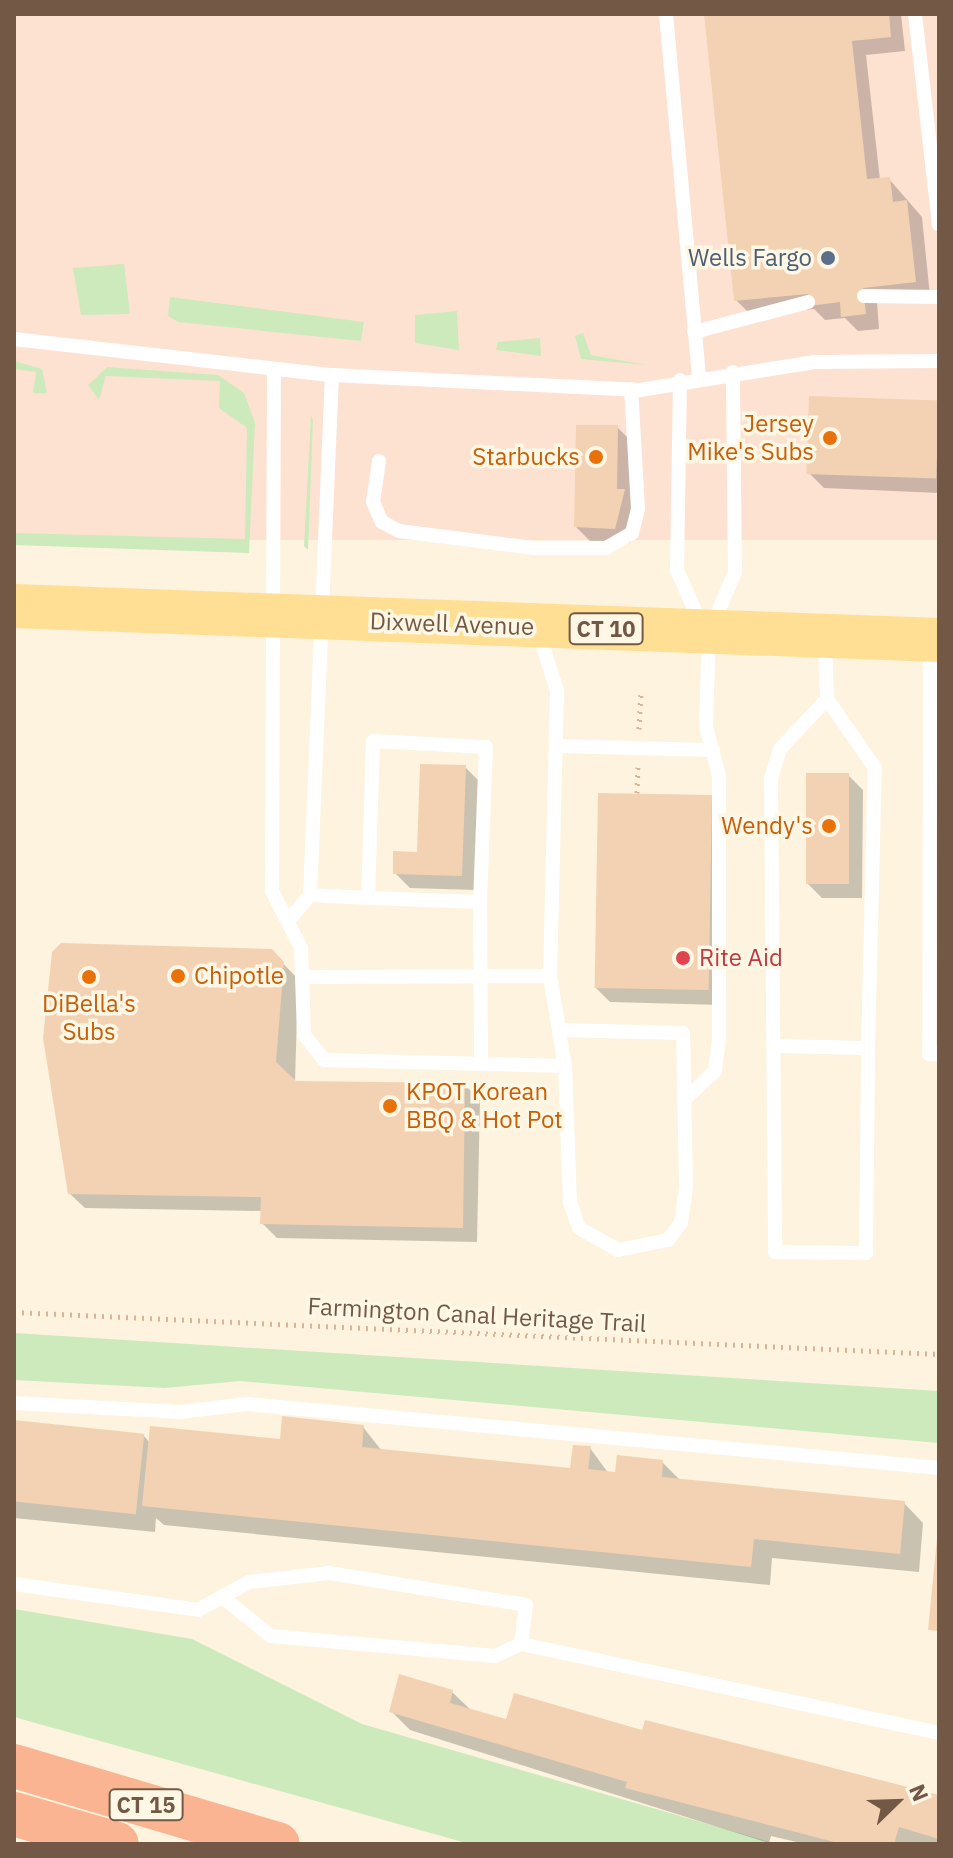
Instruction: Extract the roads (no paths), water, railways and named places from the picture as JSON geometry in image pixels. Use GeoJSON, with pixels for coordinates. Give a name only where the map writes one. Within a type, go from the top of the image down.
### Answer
{"type":"FeatureCollection","features":[{"type":"Feature","properties":{"kind":"highway","name":"CT 15"},"geometry":{"type":"LineString","coordinates":[[14,1766],[278,1844]]}},
{"type":"Feature","properties":{"kind":"highway","name":"CT 15"},"geometry":{"type":"LineString","coordinates":[[14,1814],[117,1844]]}},
{"type":"Feature","properties":{"kind":"main road","name":"Dixwell Avenue"},"geometry":{"type":"LineString","coordinates":[[14,606],[273,620],[934,640]]}},
{"type":"Feature","properties":{"kind":"lane"},"geometry":{"type":"LineString","coordinates":[[666,14],[699,376]]}},
{"type":"Feature","properties":{"kind":"lane"},"geometry":{"type":"LineString","coordinates":[[915,14],[939,225]]}},
{"type":"Feature","properties":{"kind":"lane"},"geometry":{"type":"LineString","coordinates":[[864,296],[939,297]]}},
{"type":"Feature","properties":{"kind":"lane"},"geometry":{"type":"LineString","coordinates":[[694,332],[808,302]]}},
{"type":"Feature","properties":{"kind":"lane"},"geometry":{"type":"LineString","coordinates":[[14,339],[332,375],[631,389],[733,372],[939,361]]}},
{"type":"Feature","properties":{"kind":"lane"},"geometry":{"type":"LineString","coordinates":[[274,369],[272,891],[290,919],[304,977],[304,1035],[324,1060],[565,1066]]}},
{"type":"Feature","properties":{"kind":"lane"},"geometry":{"type":"LineString","coordinates":[[684,1100],[715,1071],[719,1037],[713,750],[706,726],[709,633],[735,572],[733,372]]}},
{"type":"Feature","properties":{"kind":"lane"},"geometry":{"type":"LineString","coordinates":[[290,919],[310,895],[326,621],[332,375]]}},
{"type":"Feature","properties":{"kind":"lane"},"geometry":{"type":"LineString","coordinates":[[680,380],[677,570],[682,593],[709,633]]}},
{"type":"Feature","properties":{"kind":"lane"},"geometry":{"type":"LineString","coordinates":[[379,461],[373,502],[382,522],[399,531],[534,548],[606,548],[632,533],[638,509],[631,389]]}},
{"type":"Feature","properties":{"kind":"lane"},"geometry":{"type":"LineString","coordinates":[[536,626],[557,691],[550,976],[559,1030],[565,1066],[570,1202],[579,1228],[618,1250],[668,1240],[681,1223],[683,1033],[559,1030]]}},
{"type":"Feature","properties":{"kind":"lane"},"geometry":{"type":"LineString","coordinates":[[825,637],[827,699],[875,768],[866,1253],[775,1252],[777,1046],[771,779],[780,749],[827,699]]}},
{"type":"Feature","properties":{"kind":"lane"},"geometry":{"type":"LineString","coordinates":[[934,640],[929,1054],[939,1054]]}},
{"type":"Feature","properties":{"kind":"lane"},"geometry":{"type":"LineString","coordinates":[[368,898],[373,741],[486,747],[480,902],[481,1064]]}},
{"type":"Feature","properties":{"kind":"lane"},"geometry":{"type":"LineString","coordinates":[[556,746],[713,750]]}},
{"type":"Feature","properties":{"kind":"lane"},"geometry":{"type":"LineString","coordinates":[[310,895],[480,902]]}},
{"type":"Feature","properties":{"kind":"lane"},"geometry":{"type":"LineString","coordinates":[[304,977],[550,976]]}},
{"type":"Feature","properties":{"kind":"lane"},"geometry":{"type":"LineString","coordinates":[[777,1046],[868,1048]]}},
{"type":"Feature","properties":{"kind":"lane"},"geometry":{"type":"LineString","coordinates":[[14,1403],[180,1412],[247,1404],[939,1468]]}},
{"type":"Feature","properties":{"kind":"lane"},"geometry":{"type":"LineString","coordinates":[[14,1584],[198,1610],[249,1582],[329,1573],[526,1605],[521,1644]]}},
{"type":"Feature","properties":{"kind":"lane"},"geometry":{"type":"LineString","coordinates":[[222,1597],[271,1636],[328,1645],[495,1656],[521,1644],[939,1733]]}},
{"type":"Feature","properties":{"kind":"place","name":"Wells Fargo"},"geometry":{"type":"Point","coordinates":[828,258]}},
{"type":"Feature","properties":{"kind":"place","name":"Jersey Mike's Subs"},"geometry":{"type":"Point","coordinates":[830,438]}},
{"type":"Feature","properties":{"kind":"place","name":"Starbucks"},"geometry":{"type":"Point","coordinates":[596,457]}},
{"type":"Feature","properties":{"kind":"place","name":"Wendy's"},"geometry":{"type":"Point","coordinates":[829,826]}},
{"type":"Feature","properties":{"kind":"place","name":"Rite Aid"},"geometry":{"type":"Point","coordinates":[683,958]}},
{"type":"Feature","properties":{"kind":"place","name":"Chipotle"},"geometry":{"type":"Point","coordinates":[178,976]}},
{"type":"Feature","properties":{"kind":"place","name":"DiBella's Subs"},"geometry":{"type":"Point","coordinates":[89,977]}},
{"type":"Feature","properties":{"kind":"place","name":"KPOT Korean BBQ & Hot Pot"},"geometry":{"type":"Point","coordinates":[390,1106]}}]}
